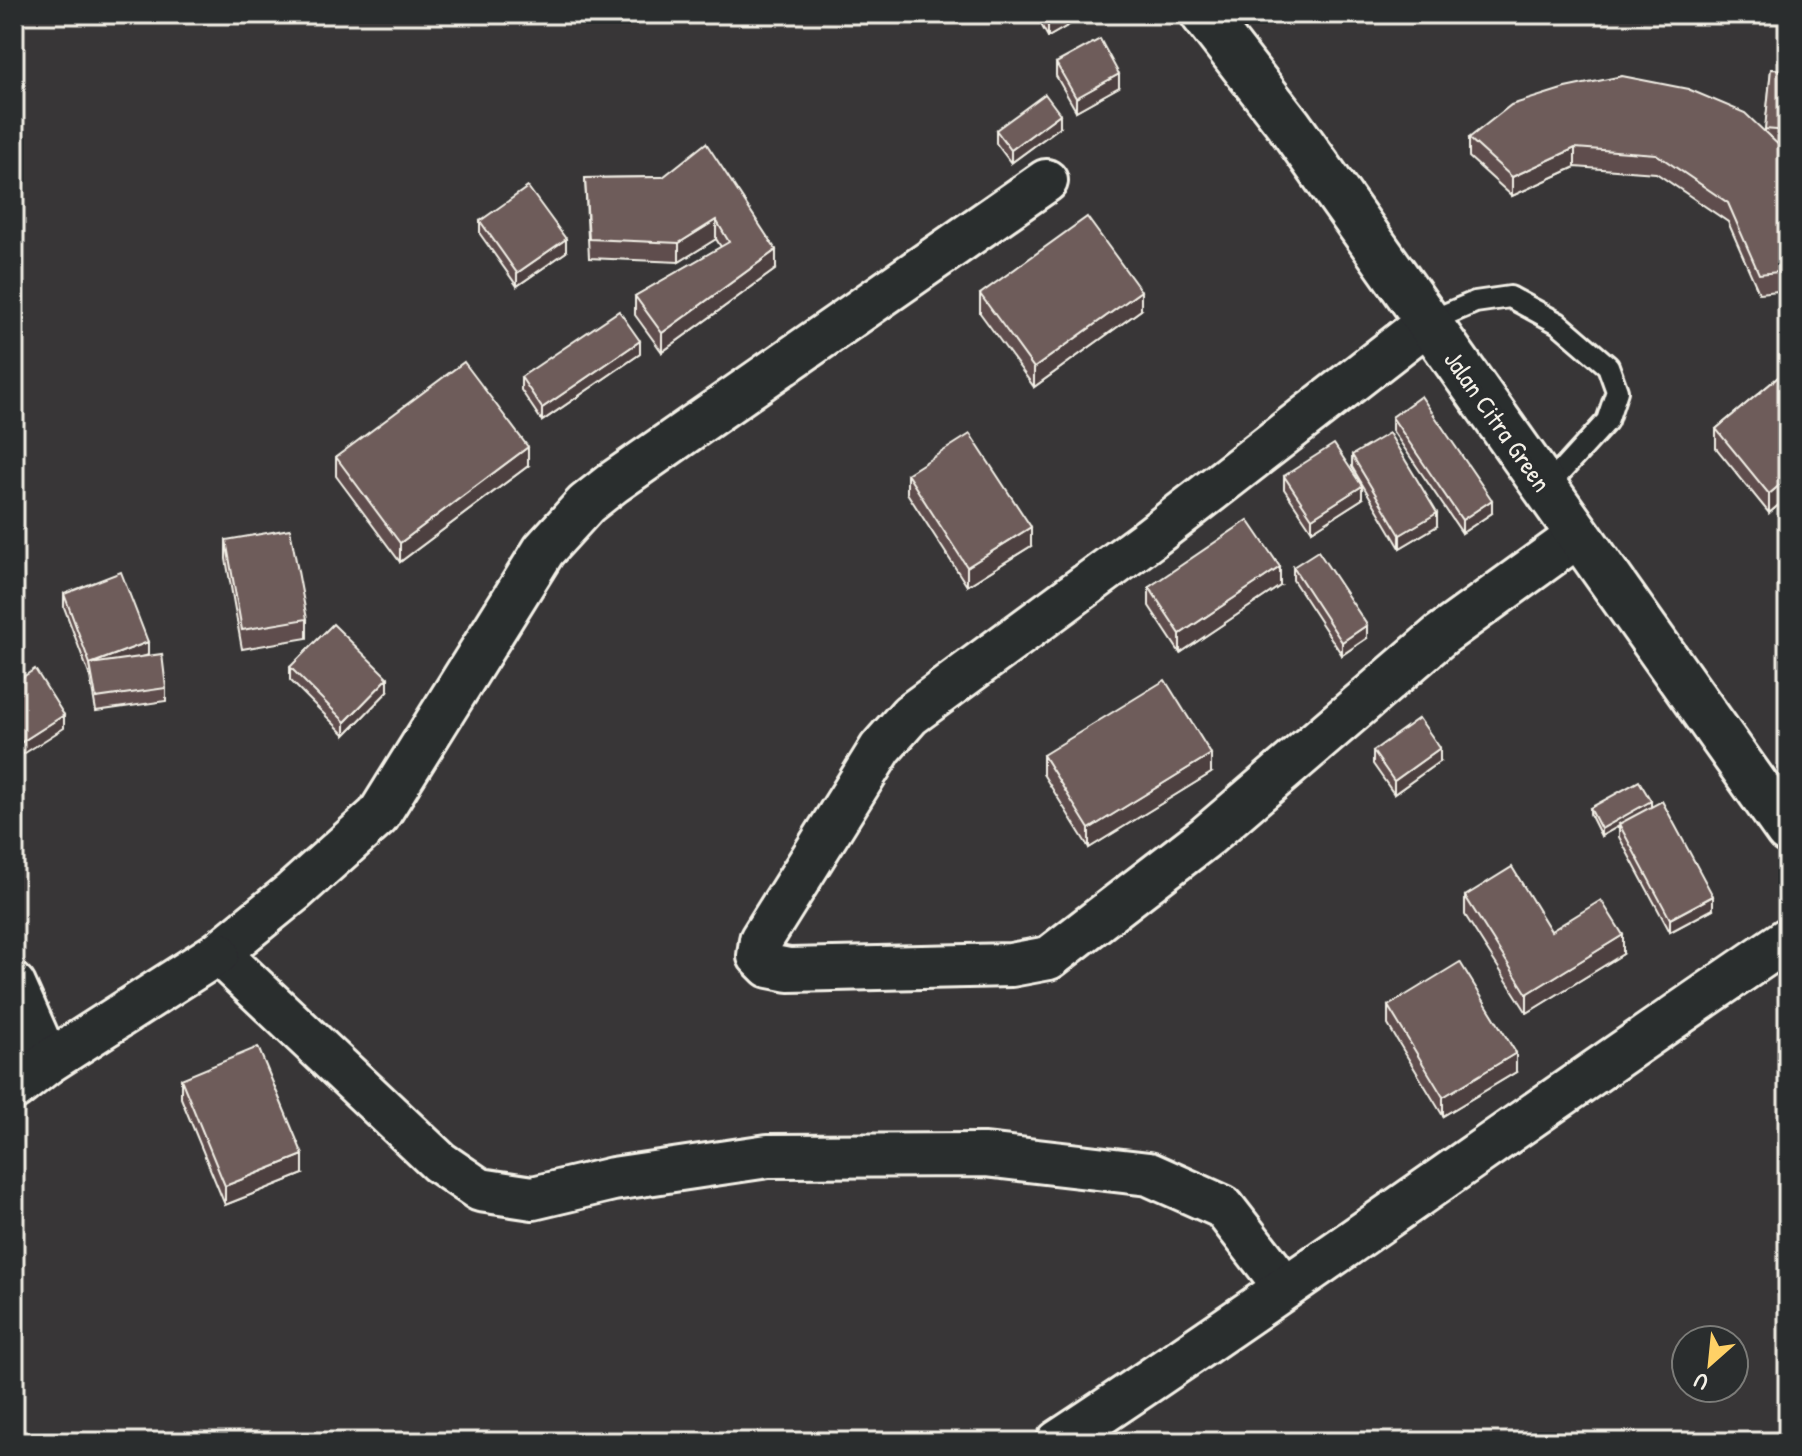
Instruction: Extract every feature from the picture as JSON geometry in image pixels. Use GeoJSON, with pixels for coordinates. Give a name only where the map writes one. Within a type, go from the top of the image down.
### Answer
{"type":"FeatureCollection","features":[{"type":"Feature","properties":{"kind":"street","name":"Jalan Citra Green"},"geometry":{"type":"LineString","coordinates":[[1203,14],[1289,125],[1788,831]]}},
{"type":"Feature","properties":{"kind":"street"},"geometry":{"type":"LineString","coordinates":[[14,1089],[48,1062],[218,953],[293,892],[378,816],[544,550],[586,504],[1046,181]]}},
{"type":"Feature","properties":{"kind":"street"},"geometry":{"type":"LineString","coordinates":[[1428,322],[1149,539],[910,715],[881,748],[761,940],[759,956],[769,966],[789,970],[1011,965],[1049,958],[1207,836],[1441,635],[1579,535]]}},
{"type":"Feature","properties":{"kind":"street"},"geometry":{"type":"LineString","coordinates":[[1058,1442],[1788,939]]}},
{"type":"Feature","properties":{"kind":"street"},"geometry":{"type":"LineString","coordinates":[[218,953],[439,1162],[480,1190],[533,1198],[613,1179],[768,1156],[985,1155],[1149,1174],[1223,1207],[1285,1287]]}},
{"type":"Feature","properties":{"kind":"street"},"geometry":{"type":"LineString","coordinates":[[14,985],[48,1062]]}},
{"type":"Feature","properties":{"kind":"lane"},"geometry":{"type":"LineString","coordinates":[[1428,322],[1475,302],[1510,297],[1558,323],[1608,366],[1617,391],[1607,421],[1546,488]]}},
{"type":"Feature","properties":{"kind":"building"},"geometry":{"type":"Polygon","coordinates":[[[1100,39],[1119,74],[1076,98],[1056,63],[1100,39]]]}},
{"type":"Feature","properties":{"kind":"building"},"geometry":{"type":"Polygon","coordinates":[[[1771,69],[1788,70],[1788,131],[1765,129],[1771,69]]]}},
{"type":"Feature","properties":{"kind":"building"},"geometry":{"type":"Polygon","coordinates":[[[1622,76],[1688,89],[1745,113],[1788,154],[1788,271],[1759,274],[1728,203],[1656,154],[1575,148],[1512,177],[1469,138],[1511,105],[1565,88],[1622,76]]]}},
{"type":"Feature","properties":{"kind":"building"},"geometry":{"type":"Polygon","coordinates":[[[1045,94],[1060,114],[1011,150],[996,130],[1045,94]]]}},
{"type":"Feature","properties":{"kind":"building"},"geometry":{"type":"Polygon","coordinates":[[[706,143],[776,250],[662,333],[635,296],[729,242],[716,220],[679,243],[589,239],[585,178],[663,177],[706,143]]]}},
{"type":"Feature","properties":{"kind":"building"},"geometry":{"type":"Polygon","coordinates":[[[528,187],[566,239],[517,273],[480,221],[528,187]]]}},
{"type":"Feature","properties":{"kind":"building"},"geometry":{"type":"Polygon","coordinates":[[[1087,217],[1141,291],[1034,368],[980,294],[1087,217]]]}},
{"type":"Feature","properties":{"kind":"building"},"geometry":{"type":"Polygon","coordinates":[[[619,311],[640,341],[542,408],[521,377],[619,311]]]}},
{"type":"Feature","properties":{"kind":"building"},"geometry":{"type":"Polygon","coordinates":[[[464,362],[528,447],[400,543],[336,457],[464,362]]]}},
{"type":"Feature","properties":{"kind":"building"},"geometry":{"type":"Polygon","coordinates":[[[1788,369],[1788,478],[1769,494],[1716,429],[1788,369]]]}},
{"type":"Feature","properties":{"kind":"building"},"geometry":{"type":"Polygon","coordinates":[[[1421,396],[1492,500],[1462,520],[1392,417],[1421,396]]]}},
{"type":"Feature","properties":{"kind":"building"},"geometry":{"type":"Polygon","coordinates":[[[1389,433],[1437,513],[1400,535],[1352,455],[1389,433]]]}},
{"type":"Feature","properties":{"kind":"building"},"geometry":{"type":"Polygon","coordinates":[[[970,434],[1031,527],[967,567],[907,474],[970,434]]]}},
{"type":"Feature","properties":{"kind":"building"},"geometry":{"type":"Polygon","coordinates":[[[1334,444],[1362,486],[1312,518],[1284,476],[1334,444]]]}},
{"type":"Feature","properties":{"kind":"building"},"geometry":{"type":"Polygon","coordinates":[[[1248,520],[1280,567],[1180,634],[1149,587],[1248,520]]]}},
{"type":"Feature","properties":{"kind":"building"},"geometry":{"type":"Polygon","coordinates":[[[290,529],[307,619],[242,630],[226,540],[290,529]]]}},
{"type":"Feature","properties":{"kind":"building"},"geometry":{"type":"Polygon","coordinates":[[[1318,551],[1367,625],[1342,642],[1293,567],[1318,551]]]}},
{"type":"Feature","properties":{"kind":"building"},"geometry":{"type":"Polygon","coordinates":[[[121,572],[148,642],[90,664],[64,594],[121,572]]]}},
{"type":"Feature","properties":{"kind":"building"},"geometry":{"type":"Polygon","coordinates":[[[333,624],[388,678],[345,722],[290,667],[333,624]]]}},
{"type":"Feature","properties":{"kind":"building"},"geometry":{"type":"Polygon","coordinates":[[[162,654],[166,688],[96,698],[90,664],[162,654]]]}},
{"type":"Feature","properties":{"kind":"building"},"geometry":{"type":"Polygon","coordinates":[[[35,669],[64,715],[14,747],[14,683],[35,669]]]}},
{"type":"Feature","properties":{"kind":"building"},"geometry":{"type":"Polygon","coordinates":[[[1165,680],[1211,754],[1089,829],[1043,755],[1165,680]]]}},
{"type":"Feature","properties":{"kind":"building"},"geometry":{"type":"Polygon","coordinates":[[[1419,718],[1440,748],[1394,781],[1373,751],[1419,718]]]}},
{"type":"Feature","properties":{"kind":"building"},"geometry":{"type":"Polygon","coordinates":[[[1639,781],[1651,801],[1601,829],[1590,808],[1639,781]]]}},
{"type":"Feature","properties":{"kind":"building"},"geometry":{"type":"Polygon","coordinates":[[[1662,801],[1713,896],[1670,919],[1619,824],[1662,801]]]}},
{"type":"Feature","properties":{"kind":"building"},"geometry":{"type":"Polygon","coordinates":[[[1512,867],[1551,931],[1601,900],[1623,935],[1527,994],[1465,896],[1512,867]]]}},
{"type":"Feature","properties":{"kind":"building"},"geometry":{"type":"Polygon","coordinates":[[[1460,962],[1516,1053],[1443,1097],[1388,1006],[1460,962]]]}},
{"type":"Feature","properties":{"kind":"building"},"geometry":{"type":"Polygon","coordinates":[[[258,1047],[303,1155],[225,1186],[181,1079],[258,1047]]]}}]}
